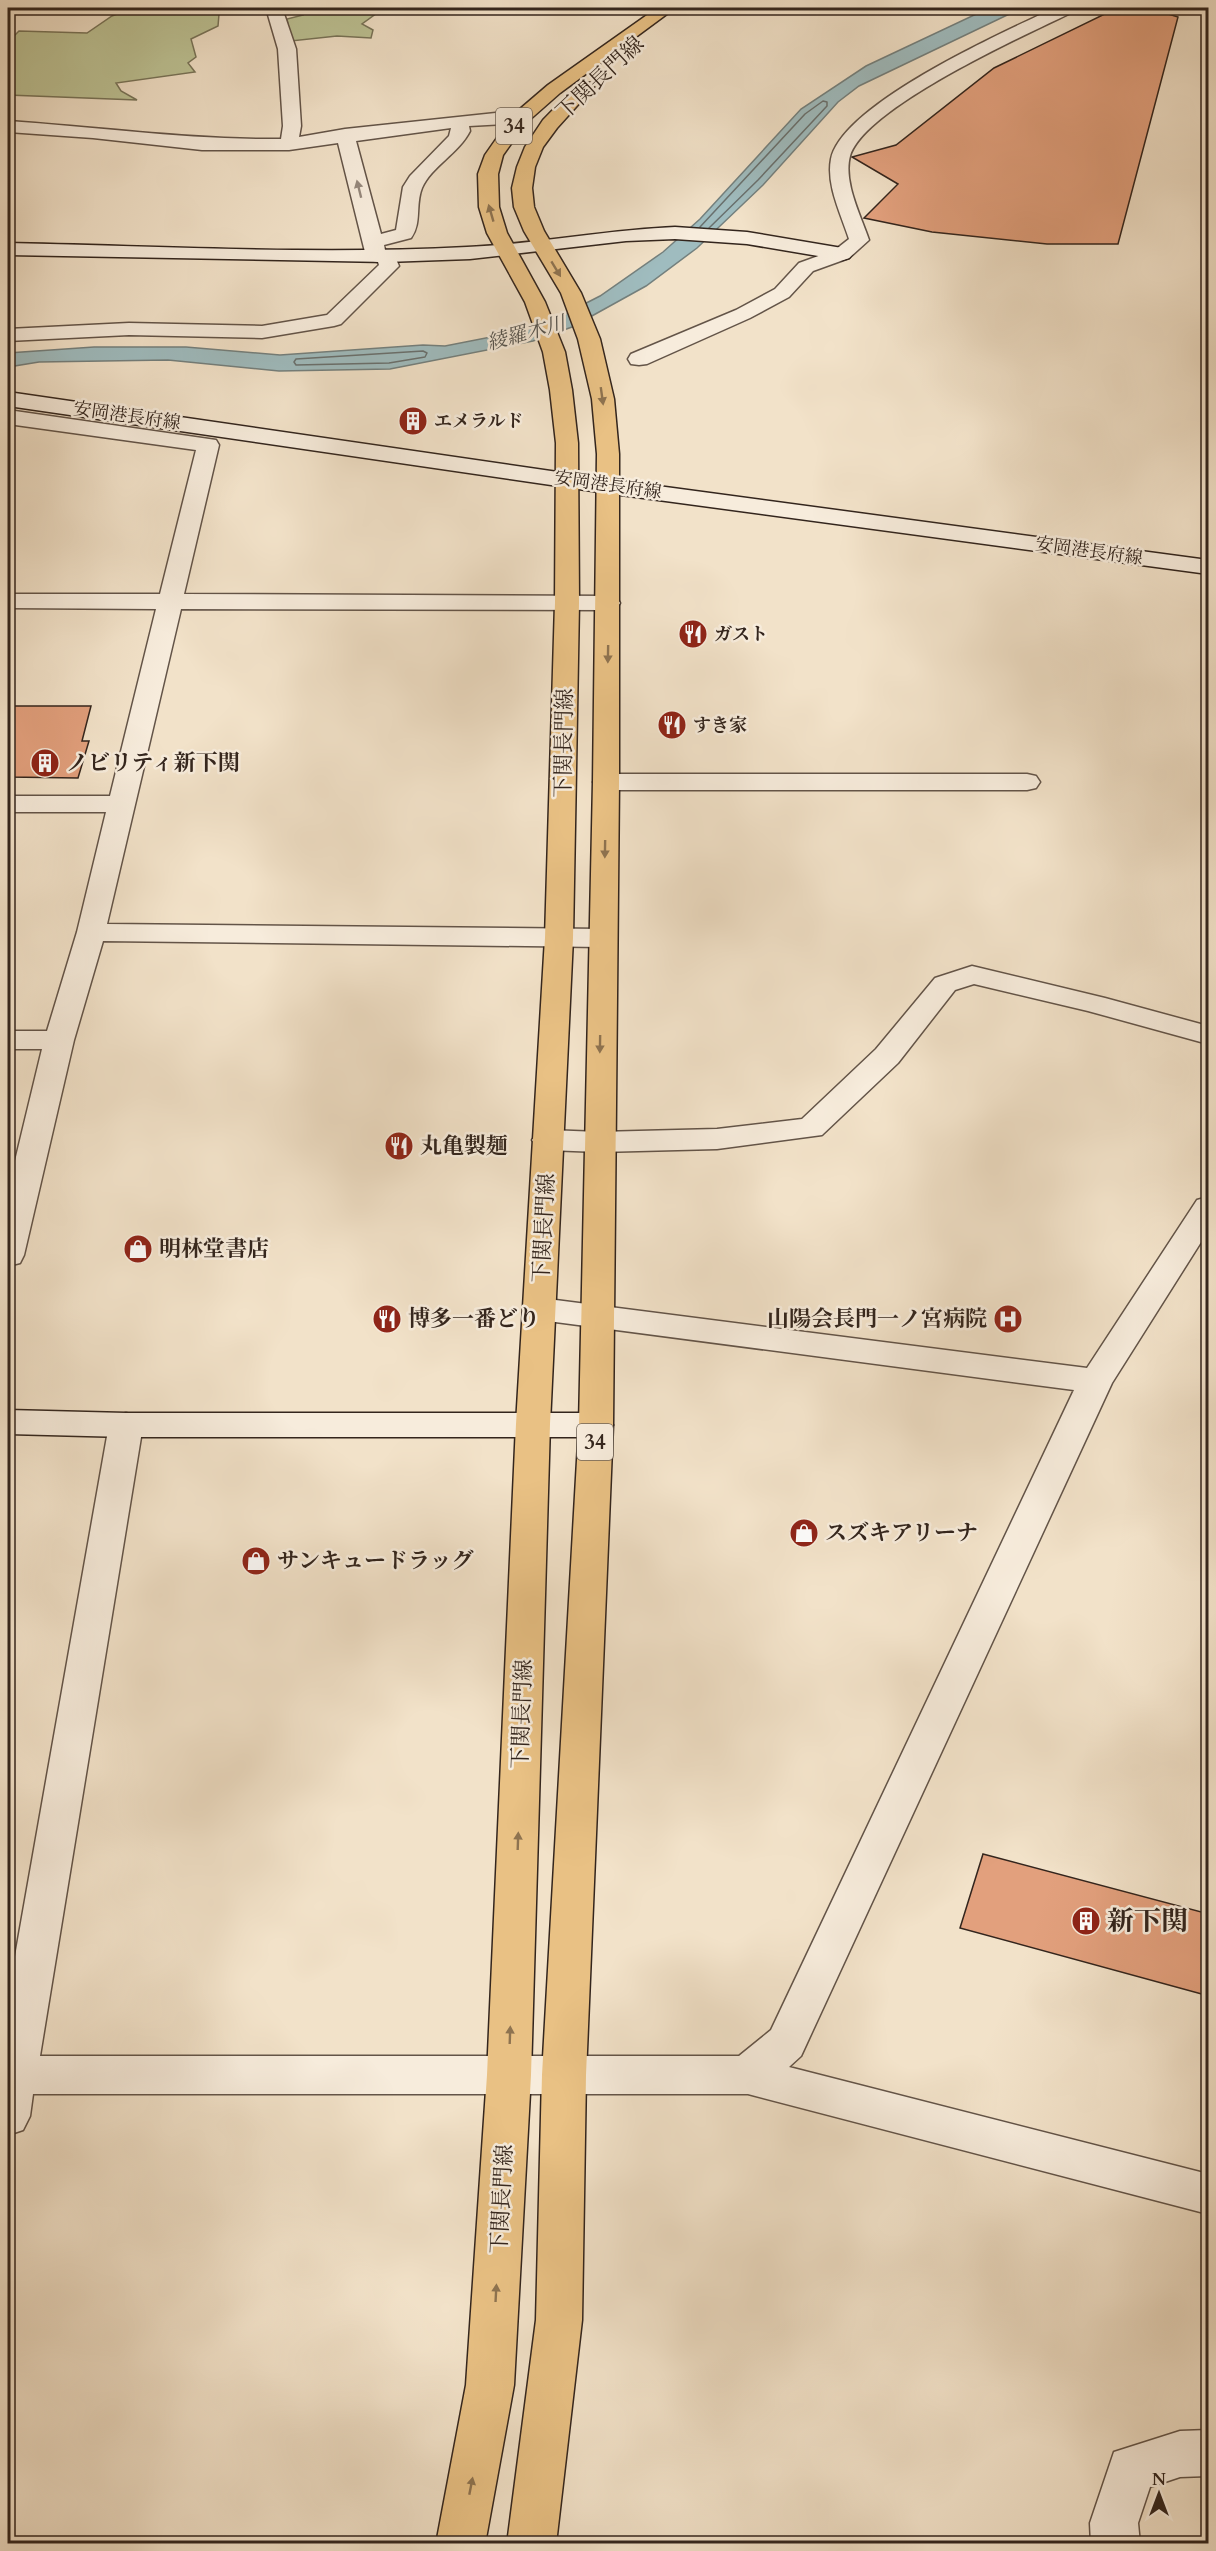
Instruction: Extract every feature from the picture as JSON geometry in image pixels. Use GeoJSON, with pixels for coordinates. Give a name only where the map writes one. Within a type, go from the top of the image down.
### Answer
{"type":"FeatureCollection","features":[{"type":"Feature","properties":{"kind":"main road","name":"下関長門線"},"geometry":{"type":"LineString","coordinates":[[460,2544],[490,2385],[509,2074],[533,1425],[559,938],[567,603],[567,443],[554,352],[535,302],[505,249],[489,207],[488,174],[494,155],[519,119],[554,89],[666,8]]}},
{"type":"Feature","properties":{"kind":"main road","name":"下関長門線"},"geometry":{"type":"LineString","coordinates":[[531,2544],[559,2320],[564,2074],[596,1425],[598,1142],[606,782],[608,603],[606,486],[608,454],[603,399],[589,339],[571,293],[542,246],[524,207],[522,188],[526,167],[534,147],[550,124],[578,92],[675,8]]}},
{"type":"Feature","properties":{"kind":"street"},"geometry":{"type":"LineString","coordinates":[[274,8],[287,49],[292,126],[290,144]]}},
{"type":"Feature","properties":{"kind":"street"},"geometry":{"type":"LineString","coordinates":[[639,359],[744,314],[782,293],[806,267],[843,254],[859,240],[839,171],[841,153],[858,131],[923,81],[1067,8]]}},
{"type":"Feature","properties":{"kind":"street"},"geometry":{"type":"LineString","coordinates":[[8,127],[93,132],[202,144],[290,144],[459,121],[505,117],[519,119]]}},
{"type":"Feature","properties":{"kind":"street"},"geometry":{"type":"LineString","coordinates":[[378,251],[404,234],[408,228],[407,203],[413,186],[429,165],[458,140],[461,131],[459,121]]}},
{"type":"Feature","properties":{"kind":"street"},"geometry":{"type":"LineString","coordinates":[[8,335],[140,329],[262,332],[334,320],[389,266],[378,251],[345,135]]}},
{"type":"Feature","properties":{"kind":"street"},"geometry":{"type":"LineString","coordinates":[[8,249],[378,251],[505,249],[646,233],[708,234],[747,238],[843,254]]}},
{"type":"Feature","properties":{"kind":"street","name":"安岡港長府線"},"geometry":{"type":"LineString","coordinates":[[8,399],[606,486],[1209,567]]}},
{"type":"Feature","properties":{"kind":"street"},"geometry":{"type":"LineString","coordinates":[[8,417],[208,445],[172,601],[90,932],[59,1040],[8,1255]]}},
{"type":"Feature","properties":{"kind":"street"},"geometry":{"type":"LineString","coordinates":[[8,601],[608,603]]}},
{"type":"Feature","properties":{"kind":"street"},"geometry":{"type":"LineString","coordinates":[[606,782],[1027,782]]}},
{"type":"Feature","properties":{"kind":"street"},"geometry":{"type":"LineString","coordinates":[[8,804],[121,804]]}},
{"type":"Feature","properties":{"kind":"street"},"geometry":{"type":"LineString","coordinates":[[90,932],[602,938]]}},
{"type":"Feature","properties":{"kind":"street"},"geometry":{"type":"LineString","coordinates":[[548,1140],[598,1142],[717,1139],[811,1128],[887,1056],[945,984],[972,975],[1095,1004],[1209,1035]]}},
{"type":"Feature","properties":{"kind":"street"},"geometry":{"type":"LineString","coordinates":[[8,1040],[59,1040]]}},
{"type":"Feature","properties":{"kind":"street"},"geometry":{"type":"LineString","coordinates":[[748,2075],[786,2043],[1096,1382],[1209,1207]]}},
{"type":"Feature","properties":{"kind":"street"},"geometry":{"type":"LineString","coordinates":[[540,1309],[1096,1382]]}},
{"type":"Feature","properties":{"kind":"street"},"geometry":{"type":"LineString","coordinates":[[8,1422],[126,1425],[596,1425]]}},
{"type":"Feature","properties":{"kind":"street"},"geometry":{"type":"LineString","coordinates":[[8,2116],[12,2075],[126,1425]]}},
{"type":"Feature","properties":{"kind":"street"},"geometry":{"type":"LineString","coordinates":[[12,2075],[748,2075],[1209,2194]]}},
{"type":"Feature","properties":{"kind":"street"},"geometry":{"type":"LineString","coordinates":[[1116,2544],[1114,2523],[1131,2469],[1180,2454],[1209,2453]]}},
{"type":"Feature","properties":{"kind":"green space"},"geometry":{"type":"Polygon","coordinates":[[[132,8],[217,8],[218,26],[191,39],[196,57],[188,63],[195,72],[116,83],[121,91],[137,100],[8,95],[8,84],[12,76],[8,74],[8,42],[19,31],[87,33],[112,16],[132,8]]]}},
{"type":"Feature","properties":{"kind":"green space"},"geometry":{"type":"Polygon","coordinates":[[[299,8],[384,8],[362,24],[373,30],[371,38],[337,36],[291,41],[287,19],[303,15],[299,8]]]}},
{"type":"Feature","properties":{"kind":"water","name":"綾羅木川"},"geometry":{"type":"Polygon","coordinates":[[[989,8],[1022,8],[859,86],[838,102],[763,185],[697,248],[646,286],[572,327],[533,341],[390,369],[279,371],[168,360],[39,362],[8,367],[8,353],[94,347],[186,347],[280,355],[423,345],[445,346],[511,333],[551,321],[600,296],[663,252],[700,219],[801,109],[866,66],[989,8]]]}},
{"type":"Feature","properties":{"kind":"building"},"geometry":{"type":"Polygon","coordinates":[[[1117,8],[1149,8],[1178,17],[1118,244],[1047,244],[932,232],[864,218],[898,184],[852,157],[896,145],[994,68],[1117,8]]]}},
{"type":"Feature","properties":{"kind":"building"},"geometry":{"type":"Polygon","coordinates":[[[8,706],[91,706],[82,741],[89,741],[78,778],[8,777],[8,706]]]}},
{"type":"Feature","properties":{"kind":"building","name":"新下関"},"geometry":{"type":"Polygon","coordinates":[[[983,1854],[1209,1914],[1209,1996],[960,1928],[983,1854]]]}},
{"type":"Feature","properties":{"kind":"place","name":"エメラルド"},"geometry":{"type":"Point","coordinates":[413,421]}},
{"type":"Feature","properties":{"kind":"place","name":"ガスト"},"geometry":{"type":"Point","coordinates":[693,634]}},
{"type":"Feature","properties":{"kind":"place","name":"すき家"},"geometry":{"type":"Point","coordinates":[672,725]}},
{"type":"Feature","properties":{"kind":"place","name":"ノビリティ新下関"},"geometry":{"type":"Point","coordinates":[45,763]}},
{"type":"Feature","properties":{"kind":"place","name":"丸亀製麺"},"geometry":{"type":"Point","coordinates":[399,1146]}},
{"type":"Feature","properties":{"kind":"place","name":"明林堂書店"},"geometry":{"type":"Point","coordinates":[138,1249]}},
{"type":"Feature","properties":{"kind":"place","name":"博多一番どり"},"geometry":{"type":"Point","coordinates":[387,1319]}},
{"type":"Feature","properties":{"kind":"place","name":"山陽会長門一ノ宮病院"},"geometry":{"type":"Point","coordinates":[1008,1319]}},
{"type":"Feature","properties":{"kind":"place","name":"スズキアリーナ"},"geometry":{"type":"Point","coordinates":[804,1533]}},
{"type":"Feature","properties":{"kind":"place","name":"サンキュードラッグ"},"geometry":{"type":"Point","coordinates":[256,1561]}},
{"type":"Feature","properties":{"kind":"place","name":"新下関"},"geometry":{"type":"Point","coordinates":[1086,1921]}}]}
